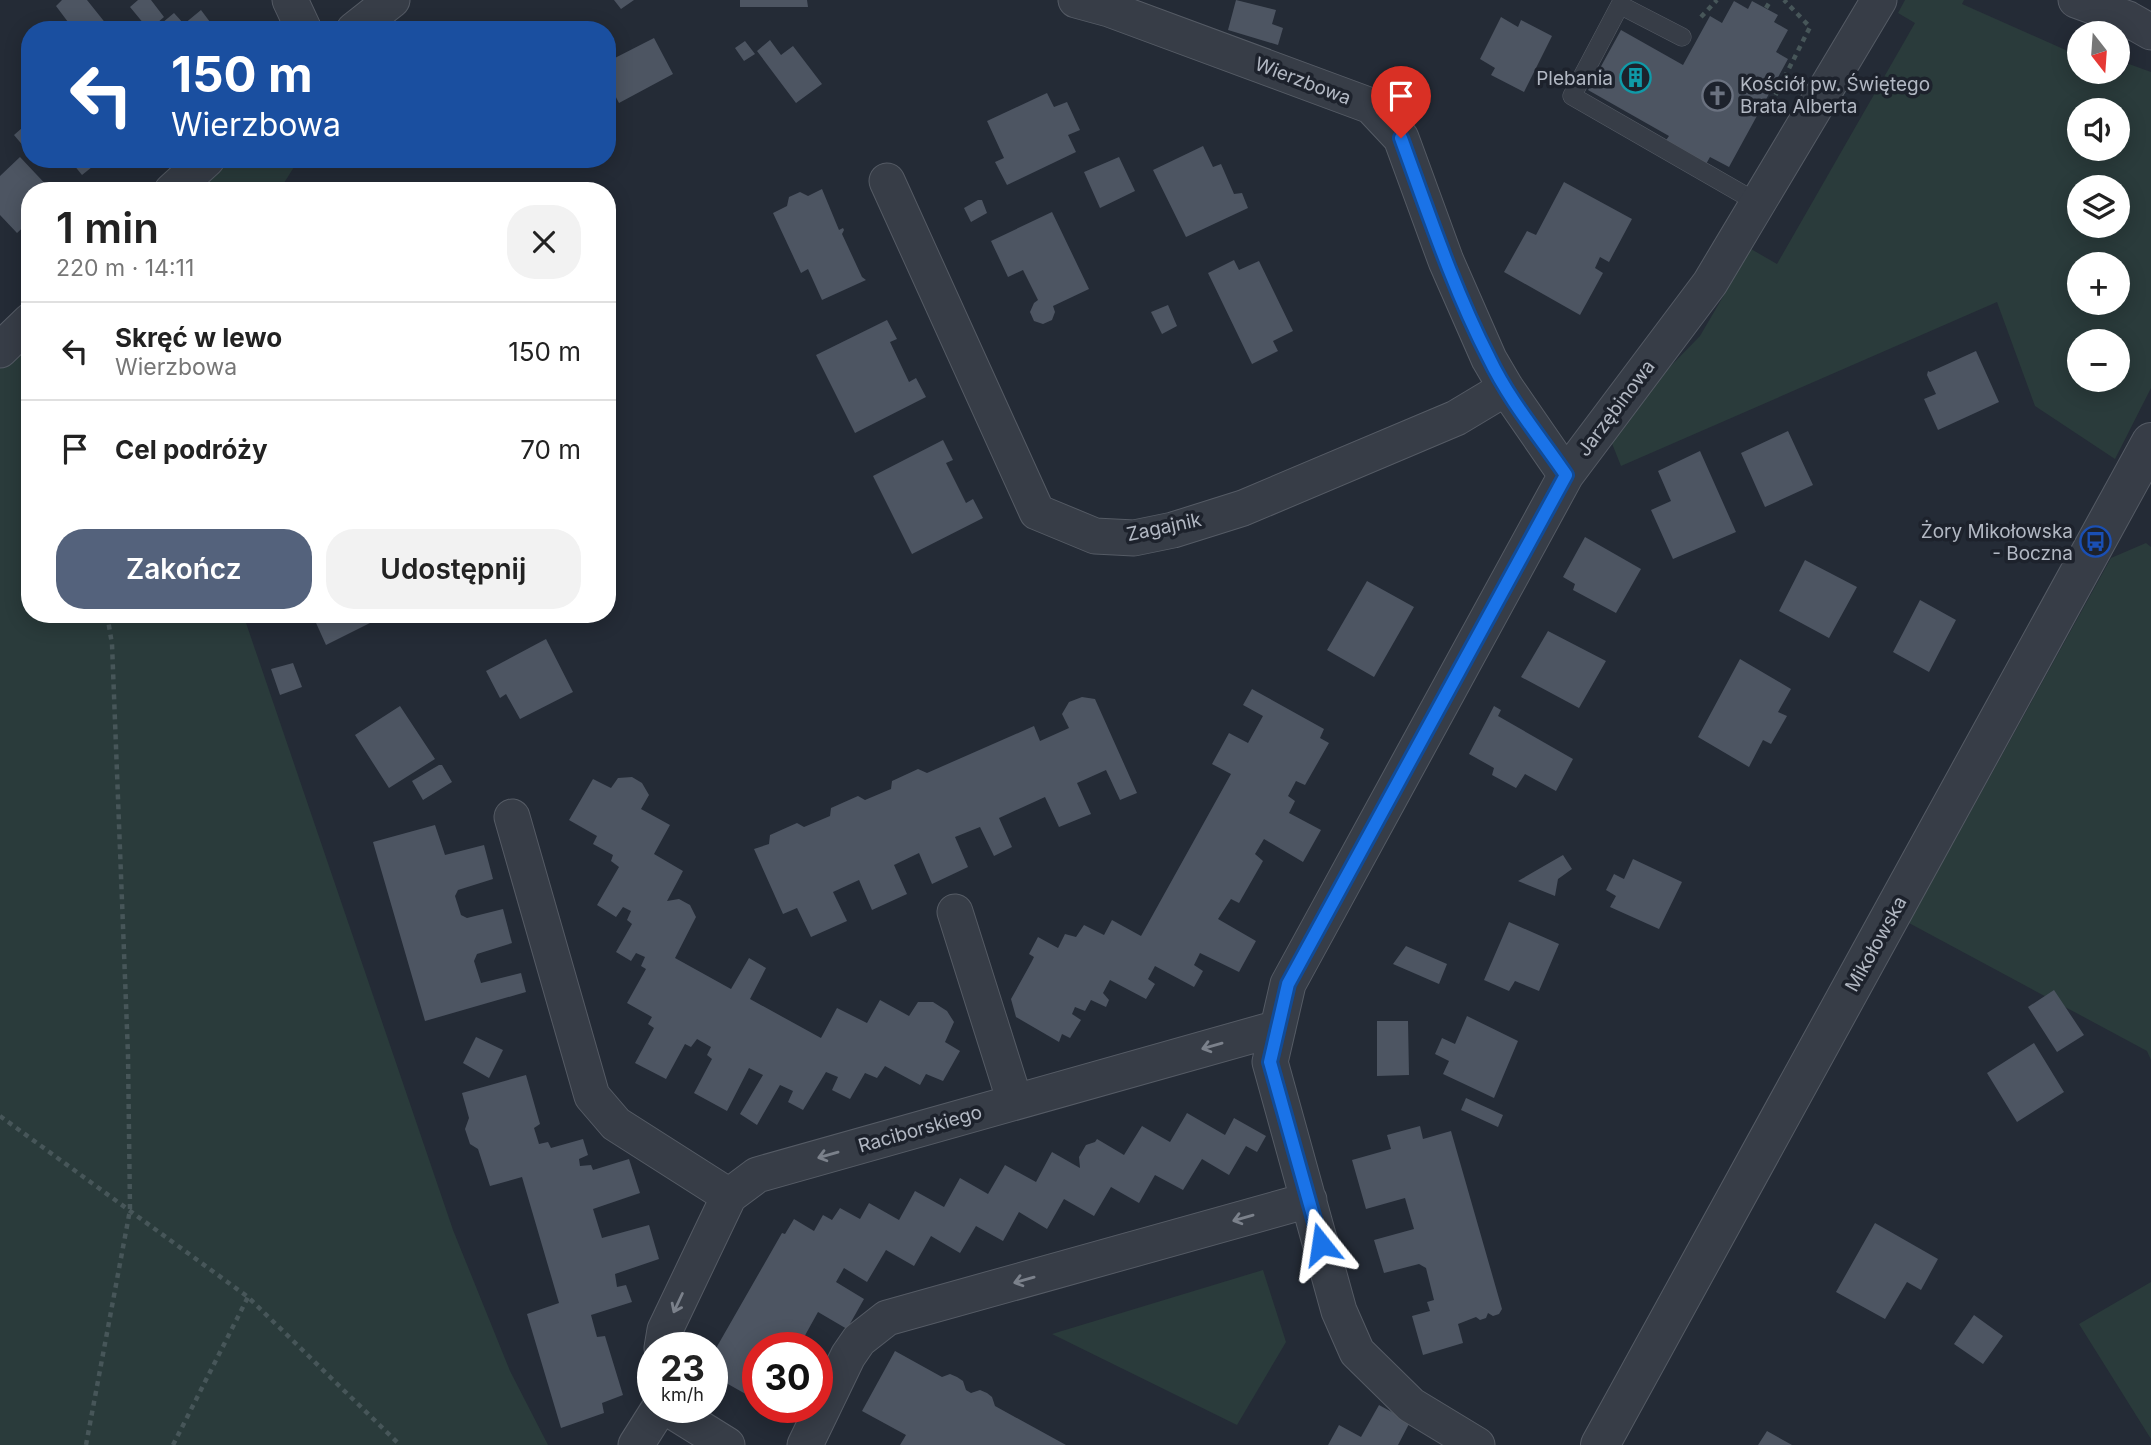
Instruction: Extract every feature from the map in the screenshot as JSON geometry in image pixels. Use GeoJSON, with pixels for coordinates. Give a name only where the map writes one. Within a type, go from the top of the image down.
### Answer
{"type":"FeatureCollection","features":[{"type":"Feature","properties":{"kind":"street"},"geometry":{"type":"LineString","coordinates":[[290,0],[300,21]]}},
{"type":"Feature","properties":{"kind":"street"},"geometry":{"type":"LineString","coordinates":[[365,21],[392,0]]}},
{"type":"Feature","properties":{"kind":"street","name":"Wierzbowa"},"geometry":{"type":"LineString","coordinates":[[1076,0],[1109,9],[1371,106],[1401,138],[1446,261],[1489,359],[1566,475]]}},
{"type":"Feature","properties":{"kind":"street","name":"Jarzębinowa"},"geometry":{"type":"LineString","coordinates":[[1477,1445],[1411,1405],[1357,1352],[1339,1311],[1270,1062],[1288,984],[1566,475],[1710,283],[1879,0]]}},
{"type":"Feature","properties":{"kind":"street"},"geometry":{"type":"LineString","coordinates":[[2076,0],[2143,24]]}},
{"type":"Feature","properties":{"kind":"street"},"geometry":{"type":"LineString","coordinates":[[182,182],[197,168]]}},
{"type":"Feature","properties":{"kind":"street","name":"Zagajnik"},"geometry":{"type":"LineString","coordinates":[[887,181],[1037,512],[1095,536],[1134,538],[1172,530],[1243,508],[1456,418],[1506,388]]}},
{"type":"Feature","properties":{"kind":"street"},"geometry":{"type":"LineString","coordinates":[[0,350],[21,330]]}},
{"type":"Feature","properties":{"kind":"street","name":"Mikołowska"},"geometry":{"type":"LineString","coordinates":[[1600,1445],[2151,442]]}},
{"type":"Feature","properties":{"kind":"street"},"geometry":{"type":"LineString","coordinates":[[512,817],[592,1096],[616,1124],[729,1196]]}},
{"type":"Feature","properties":{"kind":"street"},"geometry":{"type":"LineString","coordinates":[[955,912],[1014,1102]]}},
{"type":"Feature","properties":{"kind":"street","name":"Raciborskiego"},"geometry":{"type":"LineString","coordinates":[[666,1332],[729,1196],[757,1175],[1278,1028]]}},
{"type":"Feature","properties":{"kind":"street"},"geometry":{"type":"LineString","coordinates":[[805,1445],[848,1356],[859,1340],[887,1318],[1309,1200]]}},
{"type":"Feature","properties":{"kind":"street"},"geometry":{"type":"LineString","coordinates":[[636,1445],[650,1423]]}},
{"type":"Feature","properties":{"kind":"street"},"geometry":{"type":"LineString","coordinates":[[692,1423],[727,1445]]}},
{"type":"Feature","properties":{"kind":"lane"},"geometry":{"type":"LineString","coordinates":[[1682,37],[1620,5],[1572,96],[1758,203]]}},
{"type":"Feature","properties":{"kind":"path"},"geometry":{"type":"LineString","coordinates":[[1766,8],[1771,0]]}},
{"type":"Feature","properties":{"kind":"path"},"geometry":{"type":"LineString","coordinates":[[1767,112],[1810,27],[1784,0]]}},
{"type":"Feature","properties":{"kind":"path"},"geometry":{"type":"LineString","coordinates":[[86,1445],[130,1210],[127,1028],[113,658],[108,623]]}},
{"type":"Feature","properties":{"kind":"path"},"geometry":{"type":"LineString","coordinates":[[0,1116],[248,1297],[400,1445]]}},
{"type":"Feature","properties":{"kind":"path"},"geometry":{"type":"LineString","coordinates":[[173,1445],[248,1297]]}},
{"type":"Feature","properties":{"kind":"shaded area"},"geometry":{"type":"Polygon","coordinates":[[[1905,0],[1964,0],[1962,4],[2067,51],[2067,84],[2130,84],[2130,64],[2151,72],[2151,388],[2115,459],[2035,406],[1997,302],[1621,466],[1609,436],[1700,336],[1751,249],[1777,264],[1915,23],[1898,13],[1905,0]]]}},
{"type":"Feature","properties":{"kind":"shaded area"},"geometry":{"type":"Polygon","coordinates":[[[220,168],[293,168],[285,182],[205,182],[220,168]]]}},
{"type":"Feature","properties":{"kind":"shaded area"},"geometry":{"type":"Polygon","coordinates":[[[21,349],[21,623],[246,623],[453,1230],[510,1371],[548,1445],[0,1445],[0,368],[21,349]]]}},
{"type":"Feature","properties":{"kind":"shaded area"},"geometry":{"type":"Polygon","coordinates":[[[2146,543],[2151,547],[2151,1060],[2147,1051],[1909,923],[2111,558],[2146,543]]]}},
{"type":"Feature","properties":{"kind":"shaded area"},"geometry":{"type":"Polygon","coordinates":[[[1263,1270],[1286,1342],[1237,1425],[1052,1334],[1263,1270]]]}},
{"type":"Feature","properties":{"kind":"shaded area"},"geometry":{"type":"Polygon","coordinates":[[[2151,1282],[2151,1439],[2079,1324],[2151,1282]]]}},
{"type":"Feature","properties":{"kind":"building"},"geometry":{"type":"Polygon","coordinates":[[[62,0],[87,0],[104,21],[67,21],[56,6],[62,0]]]}},
{"type":"Feature","properties":{"kind":"building"},"geometry":{"type":"Polygon","coordinates":[[[138,0],[151,0],[164,17],[159,21],[142,21],[130,7],[138,0]]]}},
{"type":"Feature","properties":{"kind":"building"},"geometry":{"type":"Polygon","coordinates":[[[614,0],[634,0],[621,9],[614,0]]]}},
{"type":"Feature","properties":{"kind":"building"},"geometry":{"type":"Polygon","coordinates":[[[740,0],[807,0],[808,7],[740,7],[740,0]]]}},
{"type":"Feature","properties":{"kind":"building"},"geometry":{"type":"Polygon","coordinates":[[[1236,0],[1276,10],[1272,24],[1283,28],[1278,45],[1228,30],[1236,0]]]}},
{"type":"Feature","properties":{"kind":"building","name":"Kościół pw. Świętego Brata Alberta"},"geometry":{"type":"Polygon","coordinates":[[[1734,1],[1748,9],[1752,1],[1778,15],[1774,22],[1788,30],[1776,52],[1788,59],[1729,167],[1710,157],[1705,166],[1664,143],[1669,136],[1588,90],[1621,30],[1683,65],[1710,16],[1722,23],[1734,1]]]}},
{"type":"Feature","properties":{"kind":"building"},"geometry":{"type":"Polygon","coordinates":[[[201,10],[209,21],[188,21],[201,10]]]}},
{"type":"Feature","properties":{"kind":"building"},"geometry":{"type":"Polygon","coordinates":[[[174,13],[181,21],[164,21],[174,13]]]}},
{"type":"Feature","properties":{"kind":"building"},"geometry":{"type":"Polygon","coordinates":[[[1501,17],[1518,27],[1521,20],[1552,36],[1524,92],[1491,75],[1495,68],[1480,59],[1501,17]]]}},
{"type":"Feature","properties":{"kind":"building"},"geometry":{"type":"Polygon","coordinates":[[[654,38],[673,74],[619,103],[616,97],[616,57],[654,38]]]}},
{"type":"Feature","properties":{"kind":"building"},"geometry":{"type":"Polygon","coordinates":[[[770,40],[781,55],[793,46],[822,84],[796,103],[757,51],[770,40]]]}},
{"type":"Feature","properties":{"kind":"building"},"geometry":{"type":"Polygon","coordinates":[[[745,41],[755,54],[744,61],[735,48],[745,41]]]}},
{"type":"Feature","properties":{"kind":"building"},"geometry":{"type":"Polygon","coordinates":[[[1047,93],[1054,107],[1067,102],[1080,130],[1068,135],[1076,152],[1007,185],[995,162],[1004,158],[987,121],[1047,93]]]}},
{"type":"Feature","properties":{"kind":"building"},"geometry":{"type":"Polygon","coordinates":[[[21,129],[21,143],[14,135],[21,129]]]}},
{"type":"Feature","properties":{"kind":"building"},"geometry":{"type":"Polygon","coordinates":[[[1203,146],[1213,167],[1221,164],[1234,194],[1242,193],[1248,208],[1186,237],[1153,170],[1203,146]]]}},
{"type":"Feature","properties":{"kind":"building"},"geometry":{"type":"Polygon","coordinates":[[[20,157],[21,168],[30,168],[44,182],[21,182],[21,229],[17,233],[0,215],[0,176],[20,157]]]}},
{"type":"Feature","properties":{"kind":"building"},"geometry":{"type":"Polygon","coordinates":[[[1119,157],[1135,191],[1100,208],[1084,172],[1119,157]]]}},
{"type":"Feature","properties":{"kind":"building"},"geometry":{"type":"Polygon","coordinates":[[[76,168],[91,168],[82,175],[76,168]]]}},
{"type":"Feature","properties":{"kind":"building"},"geometry":{"type":"Polygon","coordinates":[[[1564,182],[1632,219],[1609,262],[1600,257],[1595,268],[1603,273],[1580,315],[1504,272],[1527,231],[1536,235],[1564,182]]]}},
{"type":"Feature","properties":{"kind":"building"},"geometry":{"type":"Polygon","coordinates":[[[822,189],[839,230],[843,228],[842,234],[862,277],[866,280],[822,300],[808,269],[801,273],[773,213],[787,206],[789,197],[800,192],[808,196],[822,189]]]}},
{"type":"Feature","properties":{"kind":"building"},"geometry":{"type":"Polygon","coordinates":[[[982,200],[987,213],[971,222],[964,208],[982,200]]]}},
{"type":"Feature","properties":{"kind":"building"},"geometry":{"type":"Polygon","coordinates":[[[1052,212],[1089,289],[1053,306],[1055,312],[1052,320],[1043,324],[1034,321],[1030,312],[1038,300],[1023,270],[1008,277],[991,241],[1052,212]]]}},
{"type":"Feature","properties":{"kind":"building"},"geometry":{"type":"Polygon","coordinates":[[[1234,260],[1239,270],[1259,261],[1293,331],[1273,341],[1278,351],[1252,364],[1208,273],[1234,260]]]}},
{"type":"Feature","properties":{"kind":"building"},"geometry":{"type":"Polygon","coordinates":[[[1168,305],[1177,326],[1162,334],[1151,312],[1168,305]]]}},
{"type":"Feature","properties":{"kind":"building"},"geometry":{"type":"Polygon","coordinates":[[[887,320],[897,339],[890,342],[909,382],[916,378],[926,397],[855,433],[816,355],[887,320]]]}},
{"type":"Feature","properties":{"kind":"building"},"geometry":{"type":"Polygon","coordinates":[[[1976,351],[1999,402],[1938,430],[1924,399],[1936,394],[1927,375],[1928,371],[1976,351]]]}},
{"type":"Feature","properties":{"kind":"building"},"geometry":{"type":"Polygon","coordinates":[[[1788,431],[1813,485],[1765,507],[1741,453],[1788,431]]]}},
{"type":"Feature","properties":{"kind":"building"},"geometry":{"type":"Polygon","coordinates":[[[943,440],[953,460],[946,463],[966,503],[973,499],[983,518],[912,554],[873,476],[943,440]]]}},
{"type":"Feature","properties":{"kind":"building"},"geometry":{"type":"Polygon","coordinates":[[[1700,451],[1736,532],[1673,559],[1651,510],[1671,501],[1658,471],[1700,451]]]}},
{"type":"Feature","properties":{"kind":"building"},"geometry":{"type":"Polygon","coordinates":[[[1585,537],[1641,569],[1616,613],[1573,590],[1575,584],[1563,577],[1585,537]]]}},
{"type":"Feature","properties":{"kind":"building"},"geometry":{"type":"Polygon","coordinates":[[[1805,560],[1857,587],[1829,638],[1779,611],[1805,560]]]}},
{"type":"Feature","properties":{"kind":"building"},"geometry":{"type":"Polygon","coordinates":[[[1367,581],[1414,607],[1374,677],[1327,650],[1367,581]]]}},
{"type":"Feature","properties":{"kind":"building"},"geometry":{"type":"Polygon","coordinates":[[[1920,600],[1956,620],[1929,672],[1893,652],[1920,600]]]}},
{"type":"Feature","properties":{"kind":"building"},"geometry":{"type":"Polygon","coordinates":[[[316,623],[370,623],[326,645],[316,623]]]}},
{"type":"Feature","properties":{"kind":"building"},"geometry":{"type":"Polygon","coordinates":[[[1548,631],[1606,661],[1579,708],[1521,677],[1548,631]]]}},
{"type":"Feature","properties":{"kind":"building"},"geometry":{"type":"Polygon","coordinates":[[[546,639],[573,692],[520,719],[506,694],[500,698],[486,671],[546,639]]]}},
{"type":"Feature","properties":{"kind":"building"},"geometry":{"type":"Polygon","coordinates":[[[1740,659],[1791,689],[1778,712],[1787,716],[1771,744],[1763,740],[1749,767],[1698,737],[1740,659]]]}},
{"type":"Feature","properties":{"kind":"building"},"geometry":{"type":"Polygon","coordinates":[[[293,663],[302,687],[280,695],[271,669],[293,663]]]}},
{"type":"Feature","properties":{"kind":"building"},"geometry":{"type":"Polygon","coordinates":[[[1252,689],[1324,729],[1320,738],[1329,743],[1305,785],[1296,781],[1288,796],[1295,801],[1289,813],[1321,830],[1303,862],[1264,839],[1255,854],[1263,861],[1239,903],[1231,899],[1218,919],[1256,941],[1239,972],[1200,953],[1194,965],[1203,971],[1194,987],[1155,966],[1148,979],[1155,984],[1146,999],[1110,980],[1103,993],[1109,1000],[1106,1007],[1091,1000],[1085,1011],[1075,1007],[1072,1014],[1081,1020],[1070,1038],[1062,1034],[1059,1042],[1016,1017],[1011,999],[1034,957],[1029,954],[1038,937],[1058,948],[1065,934],[1076,937],[1084,925],[1104,935],[1112,920],[1141,936],[1231,774],[1212,764],[1229,733],[1248,743],[1263,716],[1243,705],[1252,689]]]}},
{"type":"Feature","properties":{"kind":"building"},"geometry":{"type":"Polygon","coordinates":[[[1082,697],[1095,699],[1137,793],[1120,800],[1106,770],[1077,783],[1091,814],[1059,827],[1045,797],[999,818],[1012,847],[994,856],[980,827],[955,837],[968,867],[932,884],[919,853],[894,865],[907,894],[872,910],[859,880],[833,892],[847,921],[811,937],[797,908],[783,914],[754,849],[769,844],[770,835],[797,823],[804,827],[830,816],[831,808],[858,796],[865,800],[891,789],[892,781],[918,769],[927,773],[1034,726],[1040,741],[1069,728],[1062,714],[1069,702],[1082,697]]]}},
{"type":"Feature","properties":{"kind":"building"},"geometry":{"type":"Polygon","coordinates":[[[400,706],[435,759],[389,788],[355,735],[400,706]]]}},
{"type":"Feature","properties":{"kind":"building"},"geometry":{"type":"Polygon","coordinates":[[[1494,706],[1501,710],[1498,716],[1573,759],[1556,791],[1525,774],[1516,788],[1492,775],[1494,768],[1469,754],[1494,706]]]}},
{"type":"Feature","properties":{"kind":"building"},"geometry":{"type":"Polygon","coordinates":[[[442,765],[452,782],[423,800],[412,781],[442,765]]]}},
{"type":"Feature","properties":{"kind":"building"},"geometry":{"type":"Polygon","coordinates":[[[632,777],[642,783],[649,795],[641,809],[670,825],[654,854],[683,871],[667,901],[679,899],[690,905],[696,917],[675,958],[731,989],[749,958],[766,968],[750,999],[821,1038],[837,1008],[867,1023],[880,1000],[909,1016],[918,1002],[933,1002],[947,1011],[954,1022],[945,1042],[960,1051],[943,1081],[926,1074],[920,1085],[885,1066],[877,1078],[865,1073],[850,1099],[832,1090],[838,1077],[826,1072],[803,1110],[788,1102],[793,1091],[780,1085],[757,1125],[740,1114],[763,1075],[749,1068],[727,1111],[694,1093],[712,1059],[707,1055],[711,1047],[697,1039],[691,1047],[685,1044],[666,1079],[635,1063],[654,1028],[648,1024],[652,1017],[627,1003],[646,969],[641,966],[645,957],[636,953],[631,961],[616,952],[632,924],[627,920],[631,911],[623,907],[616,917],[597,905],[619,867],[611,861],[613,855],[593,844],[597,836],[569,820],[593,779],[611,788],[618,778],[632,777]]]}},
{"type":"Feature","properties":{"kind":"building"},"geometry":{"type":"Polygon","coordinates":[[[435,825],[445,855],[484,845],[493,879],[458,890],[455,896],[461,915],[467,918],[503,909],[512,943],[477,954],[474,961],[481,983],[521,973],[526,992],[425,1021],[373,842],[435,825]]]}},
{"type":"Feature","properties":{"kind":"building"},"geometry":{"type":"Polygon","coordinates":[[[1563,855],[1572,869],[1558,879],[1555,896],[1518,881],[1563,855]]]}},
{"type":"Feature","properties":{"kind":"building"},"geometry":{"type":"Polygon","coordinates":[[[1633,859],[1682,882],[1659,929],[1610,907],[1616,896],[1606,890],[1614,874],[1624,879],[1633,859]]]}},
{"type":"Feature","properties":{"kind":"building"},"geometry":{"type":"Polygon","coordinates":[[[1509,922],[1559,944],[1539,991],[1515,981],[1509,991],[1484,980],[1509,922]]]}},
{"type":"Feature","properties":{"kind":"building"},"geometry":{"type":"Polygon","coordinates":[[[1406,946],[1447,964],[1439,984],[1393,964],[1406,946]]]}},
{"type":"Feature","properties":{"kind":"building"},"geometry":{"type":"Polygon","coordinates":[[[2054,990],[2084,1035],[2057,1052],[2028,1007],[2054,990]]]}},
{"type":"Feature","properties":{"kind":"building"},"geometry":{"type":"Polygon","coordinates":[[[1467,1016],[1518,1041],[1494,1098],[1443,1074],[1449,1061],[1435,1054],[1442,1038],[1455,1044],[1467,1016]]]}},
{"type":"Feature","properties":{"kind":"building"},"geometry":{"type":"Polygon","coordinates":[[[1377,1021],[1408,1021],[1409,1075],[1377,1076],[1377,1021]]]}},
{"type":"Feature","properties":{"kind":"building"},"geometry":{"type":"Polygon","coordinates":[[[476,1037],[503,1050],[489,1078],[463,1063],[476,1037]]]}},
{"type":"Feature","properties":{"kind":"building"},"geometry":{"type":"Polygon","coordinates":[[[2034,1043],[2064,1092],[2017,1122],[1987,1073],[2034,1043]]]}},
{"type":"Feature","properties":{"kind":"building"},"geometry":{"type":"Polygon","coordinates":[[[526,1075],[540,1124],[534,1128],[539,1144],[548,1142],[551,1148],[583,1139],[588,1155],[579,1159],[580,1166],[591,1165],[593,1170],[629,1159],[640,1193],[593,1209],[602,1238],[649,1225],[659,1259],[615,1274],[617,1287],[626,1285],[632,1302],[591,1315],[597,1337],[605,1336],[623,1395],[602,1403],[604,1413],[561,1428],[527,1314],[559,1303],[522,1177],[490,1186],[478,1149],[470,1144],[465,1129],[469,1118],[462,1093],[526,1075]]]}},
{"type":"Feature","properties":{"kind":"building"},"geometry":{"type":"Polygon","coordinates":[[[1466,1098],[1503,1115],[1498,1127],[1461,1110],[1466,1098]]]}},
{"type":"Feature","properties":{"kind":"building"},"geometry":{"type":"Polygon","coordinates":[[[1187,1113],[1225,1135],[1234,1118],[1266,1136],[1257,1152],[1246,1146],[1229,1175],[1202,1159],[1183,1190],[1155,1175],[1139,1203],[1111,1187],[1094,1216],[1064,1199],[1047,1229],[1019,1212],[1003,1241],[976,1226],[960,1253],[931,1236],[914,1266],[886,1250],[867,1282],[844,1268],[836,1282],[864,1299],[847,1329],[818,1312],[807,1332],[742,1332],[742,1392],[728,1384],[728,1332],[725,1332],[782,1233],[785,1234],[794,1219],[814,1231],[823,1215],[832,1220],[840,1208],[860,1219],[869,1203],[899,1220],[915,1191],[944,1207],[960,1178],[988,1194],[1005,1165],[1036,1182],[1052,1152],[1080,1168],[1079,1157],[1086,1145],[1097,1139],[1124,1155],[1142,1126],[1170,1142],[1187,1113]]]}},
{"type":"Feature","properties":{"kind":"building"},"geometry":{"type":"Polygon","coordinates":[[[1420,1126],[1423,1139],[1451,1131],[1502,1309],[1499,1314],[1493,1316],[1488,1313],[1486,1318],[1480,1320],[1476,1317],[1458,1324],[1463,1343],[1423,1355],[1412,1316],[1430,1311],[1427,1302],[1434,1300],[1426,1268],[1419,1264],[1384,1273],[1374,1240],[1414,1229],[1405,1198],[1366,1209],[1352,1160],[1391,1149],[1387,1135],[1420,1126]]]}},
{"type":"Feature","properties":{"kind":"building"},"geometry":{"type":"Polygon","coordinates":[[[1875,1223],[1938,1259],[1921,1290],[1907,1282],[1885,1319],[1836,1292],[1875,1223]]]}},
{"type":"Feature","properties":{"kind":"building"},"geometry":{"type":"Polygon","coordinates":[[[1974,1315],[2003,1336],[1983,1364],[1954,1344],[1974,1315]]]}},
{"type":"Feature","properties":{"kind":"building"},"geometry":{"type":"Polygon","coordinates":[[[895,1351],[942,1377],[950,1374],[957,1377],[971,1393],[980,1390],[987,1393],[992,1397],[995,1406],[1066,1445],[900,1445],[906,1435],[862,1411],[895,1351]]]}},
{"type":"Feature","properties":{"kind":"building"},"geometry":{"type":"Polygon","coordinates":[[[1379,1405],[1410,1422],[1398,1445],[1328,1445],[1339,1425],[1361,1437],[1379,1405]]]}},
{"type":"Feature","properties":{"kind":"building"},"geometry":{"type":"Polygon","coordinates":[[[1767,1431],[1792,1445],[1758,1445],[1767,1431]]]}},
{"type":"Feature","properties":{"kind":"place","name":"Plebania"},"geometry":{"type":"Point","coordinates":[1636,78]}},
{"type":"Feature","properties":{"kind":"place","name":"Kościół pw. Świętego Brata Alberta"},"geometry":{"type":"Point","coordinates":[1717,95]}},
{"type":"Feature","properties":{"kind":"place","name":"Żory Mikołowska - Boczna"},"geometry":{"type":"Point","coordinates":[2096,542]}},
{"type":"Feature","properties":{"kind":"route"},"geometry":{"type":"LineString","coordinates":[[1321,1244],[1270,1062],[1288,984],[1566,475],[1489,359],[1446,261],[1401,138]]}}]}
